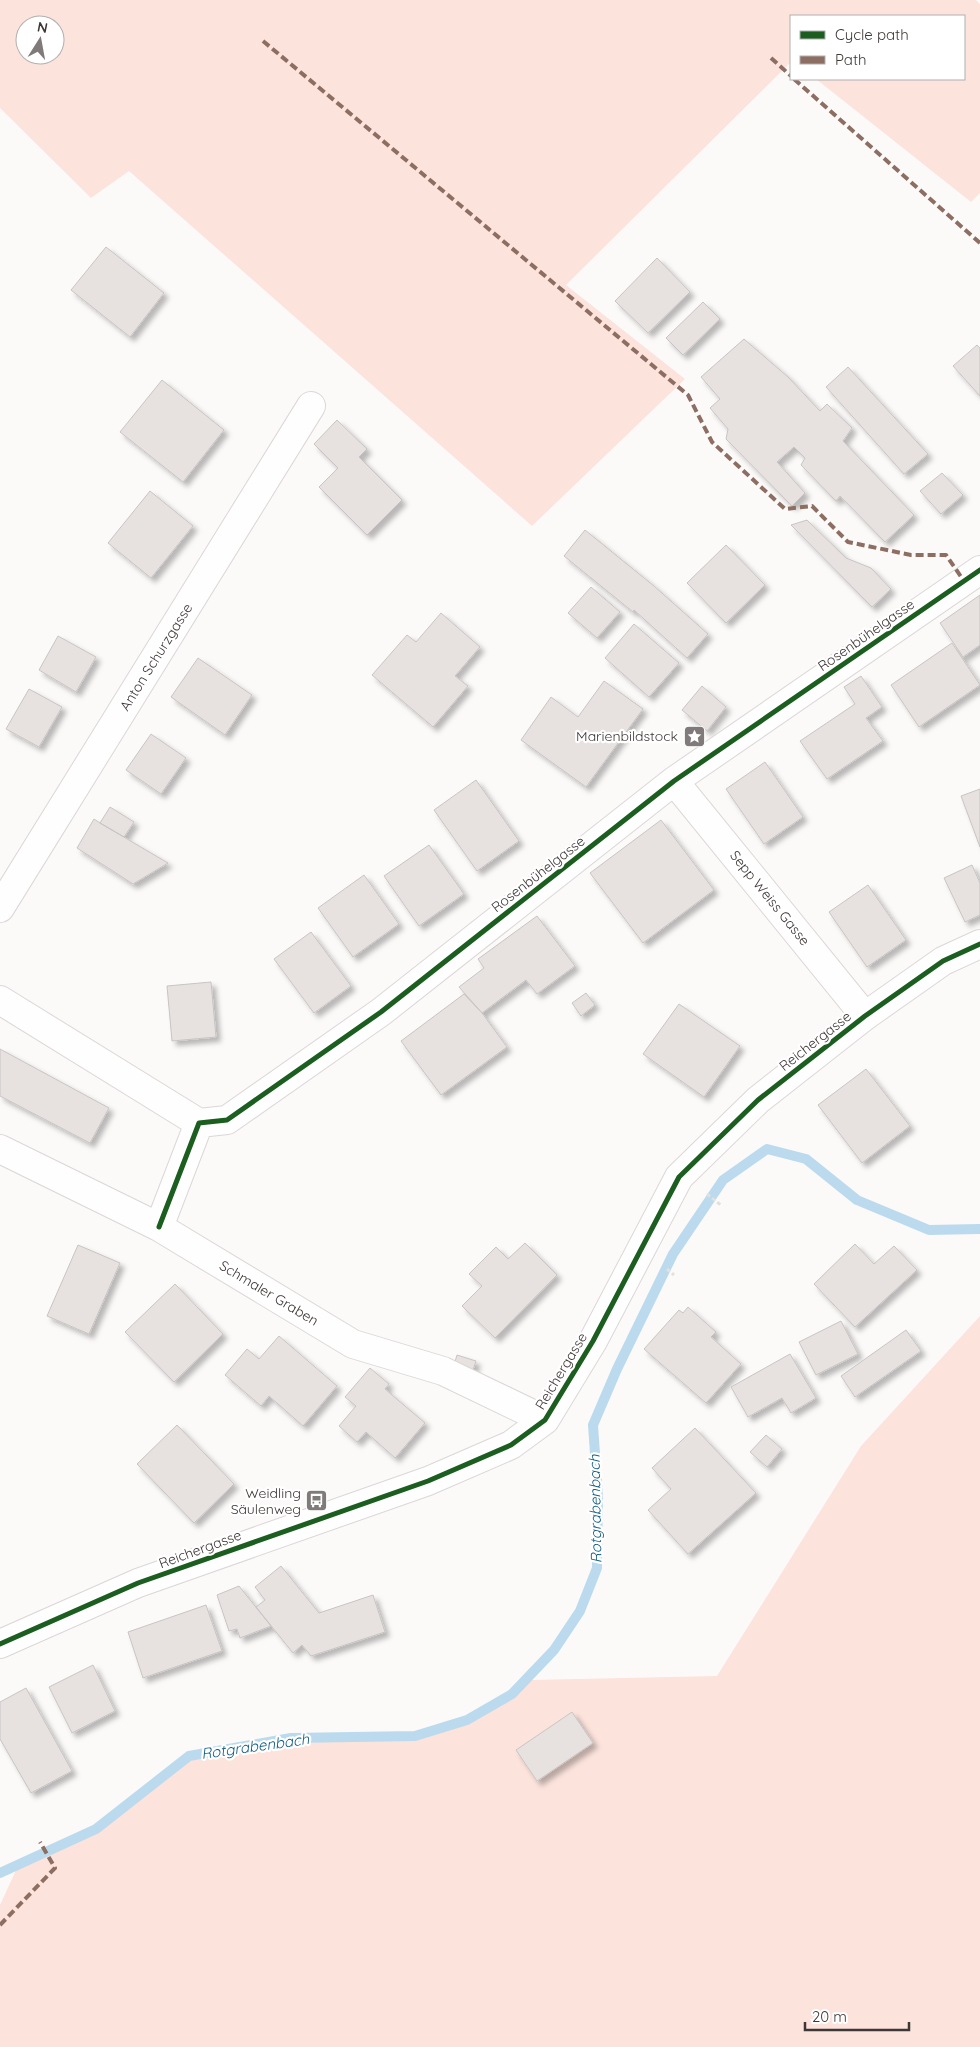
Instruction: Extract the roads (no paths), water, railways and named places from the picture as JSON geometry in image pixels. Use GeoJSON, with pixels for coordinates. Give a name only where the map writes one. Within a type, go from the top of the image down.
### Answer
{"type":"FeatureCollection","features":[{"type":"Feature","properties":{"kind":"street","name":"Anton Schurzgasse"},"geometry":{"type":"LineString","coordinates":[[0,908],[311,406]]}},
{"type":"Feature","properties":{"kind":"street","name":"Rosenbühelgasse"},"geometry":{"type":"LineString","coordinates":[[199,1123],[227,1120],[381,1012],[674,781],[980,570]]}},
{"type":"Feature","properties":{"kind":"street","name":"Sepp Weiss Gasse"},"geometry":{"type":"LineString","coordinates":[[674,781],[865,1016]]}},
{"type":"Feature","properties":{"kind":"street","name":"Reichergasse"},"geometry":{"type":"LineString","coordinates":[[0,1644],[138,1583],[428,1481],[511,1445],[545,1420],[593,1341],[679,1176],[758,1100],[865,1016],[943,961],[980,944]]}},
{"type":"Feature","properties":{"kind":"street"},"geometry":{"type":"LineString","coordinates":[[0,1000],[199,1123],[159,1227]]}},
{"type":"Feature","properties":{"kind":"street","name":"Schmaler Graben"},"geometry":{"type":"LineString","coordinates":[[0,1149],[159,1227],[354,1344],[443,1371],[545,1420]]}},
{"type":"Feature","properties":{"kind":"waterway","name":"Rotgrabenbach"},"geometry":{"type":"LineString","coordinates":[[0,1873],[96,1829],[189,1756],[291,1738],[415,1736],[467,1720],[512,1694],[554,1650],[580,1611],[597,1568],[598,1497],[593,1425],[617,1369],[673,1254],[723,1180],[767,1149],[806,1159],[857,1200],[929,1230],[980,1229]]}},
{"type":"Feature","properties":{"kind":"place","name":"Marienbildstock"},"geometry":{"type":"Point","coordinates":[694,736]}},
{"type":"Feature","properties":{"kind":"place","name":"Weidling Säulenweg"},"geometry":{"type":"Point","coordinates":[317,1501]}}]}
